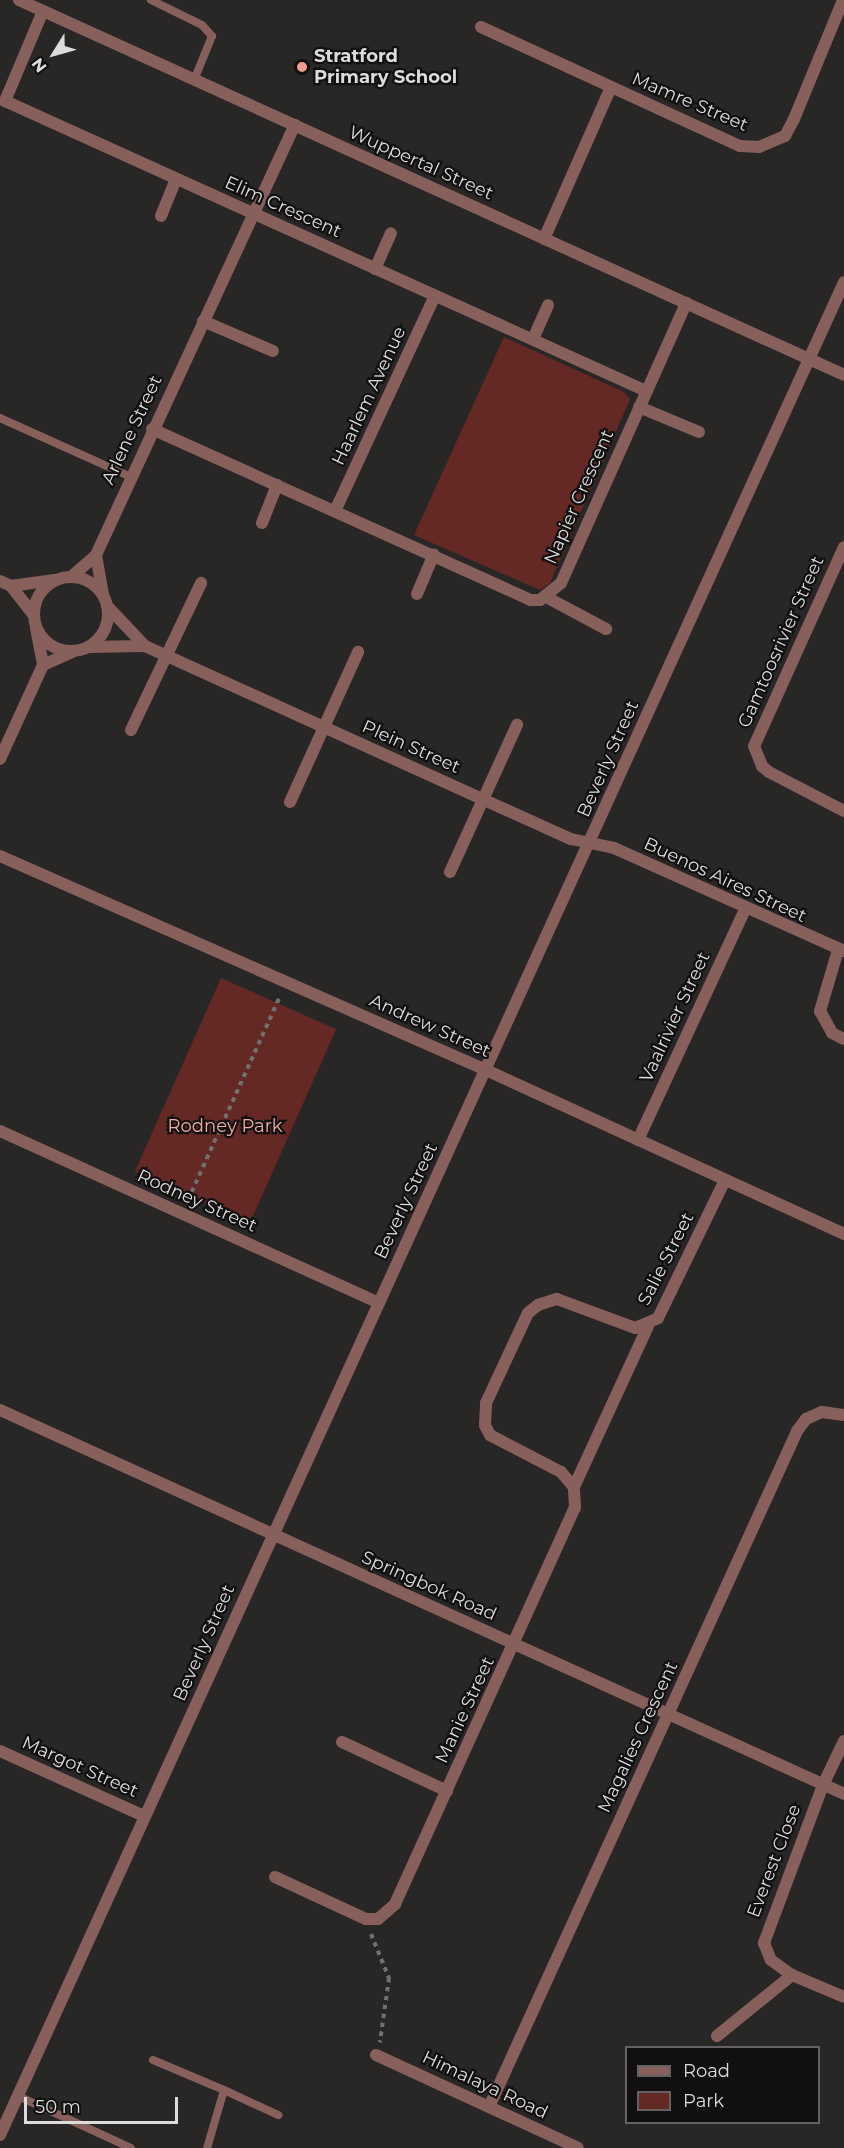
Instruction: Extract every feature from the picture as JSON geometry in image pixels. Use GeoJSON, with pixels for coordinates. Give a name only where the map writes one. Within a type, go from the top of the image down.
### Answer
{"type":"FeatureCollection","features":[{"type":"Feature","properties":{"kind":"street","name":"Wuppertal Street"},"geometry":{"type":"LineString","coordinates":[[19,0],[844,375]]}},
{"type":"Feature","properties":{"kind":"street","name":"Mamre Street"},"geometry":{"type":"LineString","coordinates":[[481,27],[740,146],[771,144],[785,136],[794,119],[841,0]]}},
{"type":"Feature","properties":{"kind":"street","name":"Elim Crescent"},"geometry":{"type":"LineString","coordinates":[[43,11],[2,107],[176,179],[646,391]]}},
{"type":"Feature","properties":{"kind":"street","name":"Mamre Street"},"geometry":{"type":"LineString","coordinates":[[544,239],[611,87]]}},
{"type":"Feature","properties":{"kind":"street","name":"Arlene Street"},"geometry":{"type":"LineString","coordinates":[[70,577],[96,555],[152,429],[295,125]]}},
{"type":"Feature","properties":{"kind":"street"},"geometry":{"type":"LineString","coordinates":[[161,216],[176,179]]}},
{"type":"Feature","properties":{"kind":"street"},"geometry":{"type":"LineString","coordinates":[[375,269],[391,233]]}},
{"type":"Feature","properties":{"kind":"street","name":"Beverly Street"},"geometry":{"type":"LineString","coordinates":[[0,2135],[844,282]]}},
{"type":"Feature","properties":{"kind":"street","name":"Haarlem Avenue"},"geometry":{"type":"LineString","coordinates":[[335,511],[435,296]]}},
{"type":"Feature","properties":{"kind":"street","name":"Napier Crescent"},"geometry":{"type":"LineString","coordinates":[[548,598],[561,583],[686,303]]}},
{"type":"Feature","properties":{"kind":"street"},"geometry":{"type":"LineString","coordinates":[[532,339],[548,305]]}},
{"type":"Feature","properties":{"kind":"street"},"geometry":{"type":"LineString","coordinates":[[203,321],[273,351]]}},
{"type":"Feature","properties":{"kind":"street"},"geometry":{"type":"LineString","coordinates":[[639,407],[699,432]]}},
{"type":"Feature","properties":{"kind":"street"},"geometry":{"type":"LineString","coordinates":[[152,429],[434,554],[531,600],[548,598],[606,629]]}},
{"type":"Feature","properties":{"kind":"street"},"geometry":{"type":"LineString","coordinates":[[262,524],[277,485]]}},
{"type":"Feature","properties":{"kind":"street","name":"Gamtoosrivier Street"},"geometry":{"type":"LineString","coordinates":[[844,547],[754,746],[762,766],[769,772],[844,811]]}},
{"type":"Feature","properties":{"kind":"street"},"geometry":{"type":"LineString","coordinates":[[417,594],[434,554]]}},
{"type":"Feature","properties":{"kind":"street"},"geometry":{"type":"LineString","coordinates":[[43,665],[82,649],[105,630],[105,600],[96,555]]}},
{"type":"Feature","properties":{"kind":"street"},"geometry":{"type":"LineString","coordinates":[[5,583],[70,577],[89,582],[105,600]]}},
{"type":"Feature","properties":{"kind":"street"},"geometry":{"type":"LineString","coordinates":[[0,759],[43,665],[35,620],[40,594],[57,579]]}},
{"type":"Feature","properties":{"kind":"street"},"geometry":{"type":"LineString","coordinates":[[5,583],[35,620],[51,645],[82,649]]}},
{"type":"Feature","properties":{"kind":"street"},"geometry":{"type":"LineString","coordinates":[[131,730],[201,583]]}},
{"type":"Feature","properties":{"kind":"street","name":"Plein Street"},"geometry":{"type":"LineString","coordinates":[[105,600],[145,646],[571,839],[590,843]]}},
{"type":"Feature","properties":{"kind":"street","name":"Plein Street"},"geometry":{"type":"LineString","coordinates":[[82,649],[145,646]]}},
{"type":"Feature","properties":{"kind":"street"},"geometry":{"type":"LineString","coordinates":[[290,802],[358,652]]}},
{"type":"Feature","properties":{"kind":"street"},"geometry":{"type":"LineString","coordinates":[[450,872],[517,725]]}},
{"type":"Feature","properties":{"kind":"street","name":"Buenos Aires Street"},"geometry":{"type":"LineString","coordinates":[[590,843],[614,848],[841,951]]}},
{"type":"Feature","properties":{"kind":"street","name":"Andrew Street"},"geometry":{"type":"LineString","coordinates":[[0,856],[486,1070],[844,1234]]}},
{"type":"Feature","properties":{"kind":"street","name":"Vaalrivier Street"},"geometry":{"type":"LineString","coordinates":[[638,1140],[745,909]]}},
{"type":"Feature","properties":{"kind":"street"},"geometry":{"type":"LineString","coordinates":[[841,951],[820,1011],[831,1033],[844,1039]]}},
{"type":"Feature","properties":{"kind":"street","name":"Rodney Street"},"geometry":{"type":"LineString","coordinates":[[0,1131],[379,1303]]}},
{"type":"Feature","properties":{"kind":"street","name":"Salie Street"},"geometry":{"type":"LineString","coordinates":[[574,1487],[561,1472],[490,1435],[484,1416],[490,1393],[528,1313],[546,1301],[557,1299],[623,1326],[648,1326],[666,1307],[725,1180]]}},
{"type":"Feature","properties":{"kind":"street"},"geometry":{"type":"LineString","coordinates":[[515,1645],[575,1508],[574,1487],[648,1326]]}},
{"type":"Feature","properties":{"kind":"street","name":"Springbok Road"},"geometry":{"type":"LineString","coordinates":[[0,1410],[844,1794]]}},
{"type":"Feature","properties":{"kind":"street","name":"Magalies Crescent"},"geometry":{"type":"LineString","coordinates":[[489,2107],[801,1424],[822,1412],[844,1415]]}},
{"type":"Feature","properties":{"kind":"street","name":"Manie Street"},"geometry":{"type":"LineString","coordinates":[[366,1919],[378,1919],[395,1904],[515,1645]]}},
{"type":"Feature","properties":{"kind":"street","name":"Everest Close"},"geometry":{"type":"LineString","coordinates":[[844,1741],[823,1785],[766,1931],[764,1943],[771,1960],[792,1975],[844,1997]]}},
{"type":"Feature","properties":{"kind":"street","name":"Manie Street"},"geometry":{"type":"LineString","coordinates":[[342,1742],[447,1791]]}},
{"type":"Feature","properties":{"kind":"street","name":"Margot Street"},"geometry":{"type":"LineString","coordinates":[[0,1751],[144,1816]]}},
{"type":"Feature","properties":{"kind":"street"},"geometry":{"type":"LineString","coordinates":[[275,1877],[366,1919]]}},
{"type":"Feature","properties":{"kind":"street"},"geometry":{"type":"LineString","coordinates":[[717,2036],[792,1975]]}},
{"type":"Feature","properties":{"kind":"street","name":"Himalaya Road"},"geometry":{"type":"LineString","coordinates":[[376,2055],[578,2148]]}},
{"type":"Feature","properties":{"kind":"lane"},"geometry":{"type":"LineString","coordinates":[[151,0],[202,25],[212,36],[194,80]]}},
{"type":"Feature","properties":{"kind":"lane"},"geometry":{"type":"LineString","coordinates":[[0,418],[130,477]]}},
{"type":"Feature","properties":{"kind":"lane"},"geometry":{"type":"LineString","coordinates":[[153,2060],[278,2115]]}},
{"type":"Feature","properties":{"kind":"lane"},"geometry":{"type":"LineString","coordinates":[[207,2148],[224,2090]]}},
{"type":"Feature","properties":{"kind":"lane"},"geometry":{"type":"LineString","coordinates":[[18,2096],[131,2148]]}},
{"type":"Feature","properties":{"kind":"path"},"geometry":{"type":"LineString","coordinates":[[182,1214],[286,982]]}},
{"type":"Feature","properties":{"kind":"path"},"geometry":{"type":"LineString","coordinates":[[366,1919],[389,1978],[376,2055]]}},
{"type":"Feature","properties":{"kind":"green space"},"geometry":{"type":"Polygon","coordinates":[[[504,337],[624,392],[630,399],[550,583],[540,590],[414,535],[504,337]]]}},
{"type":"Feature","properties":{"kind":"green space","name":"Rodney Park"},"geometry":{"type":"Polygon","coordinates":[[[221,978],[336,1029],[250,1223],[135,1172],[221,978]]]}},
{"type":"Feature","properties":{"kind":"place","name":"Stratford Primary School"},"geometry":{"type":"Point","coordinates":[302,67]}}]}
